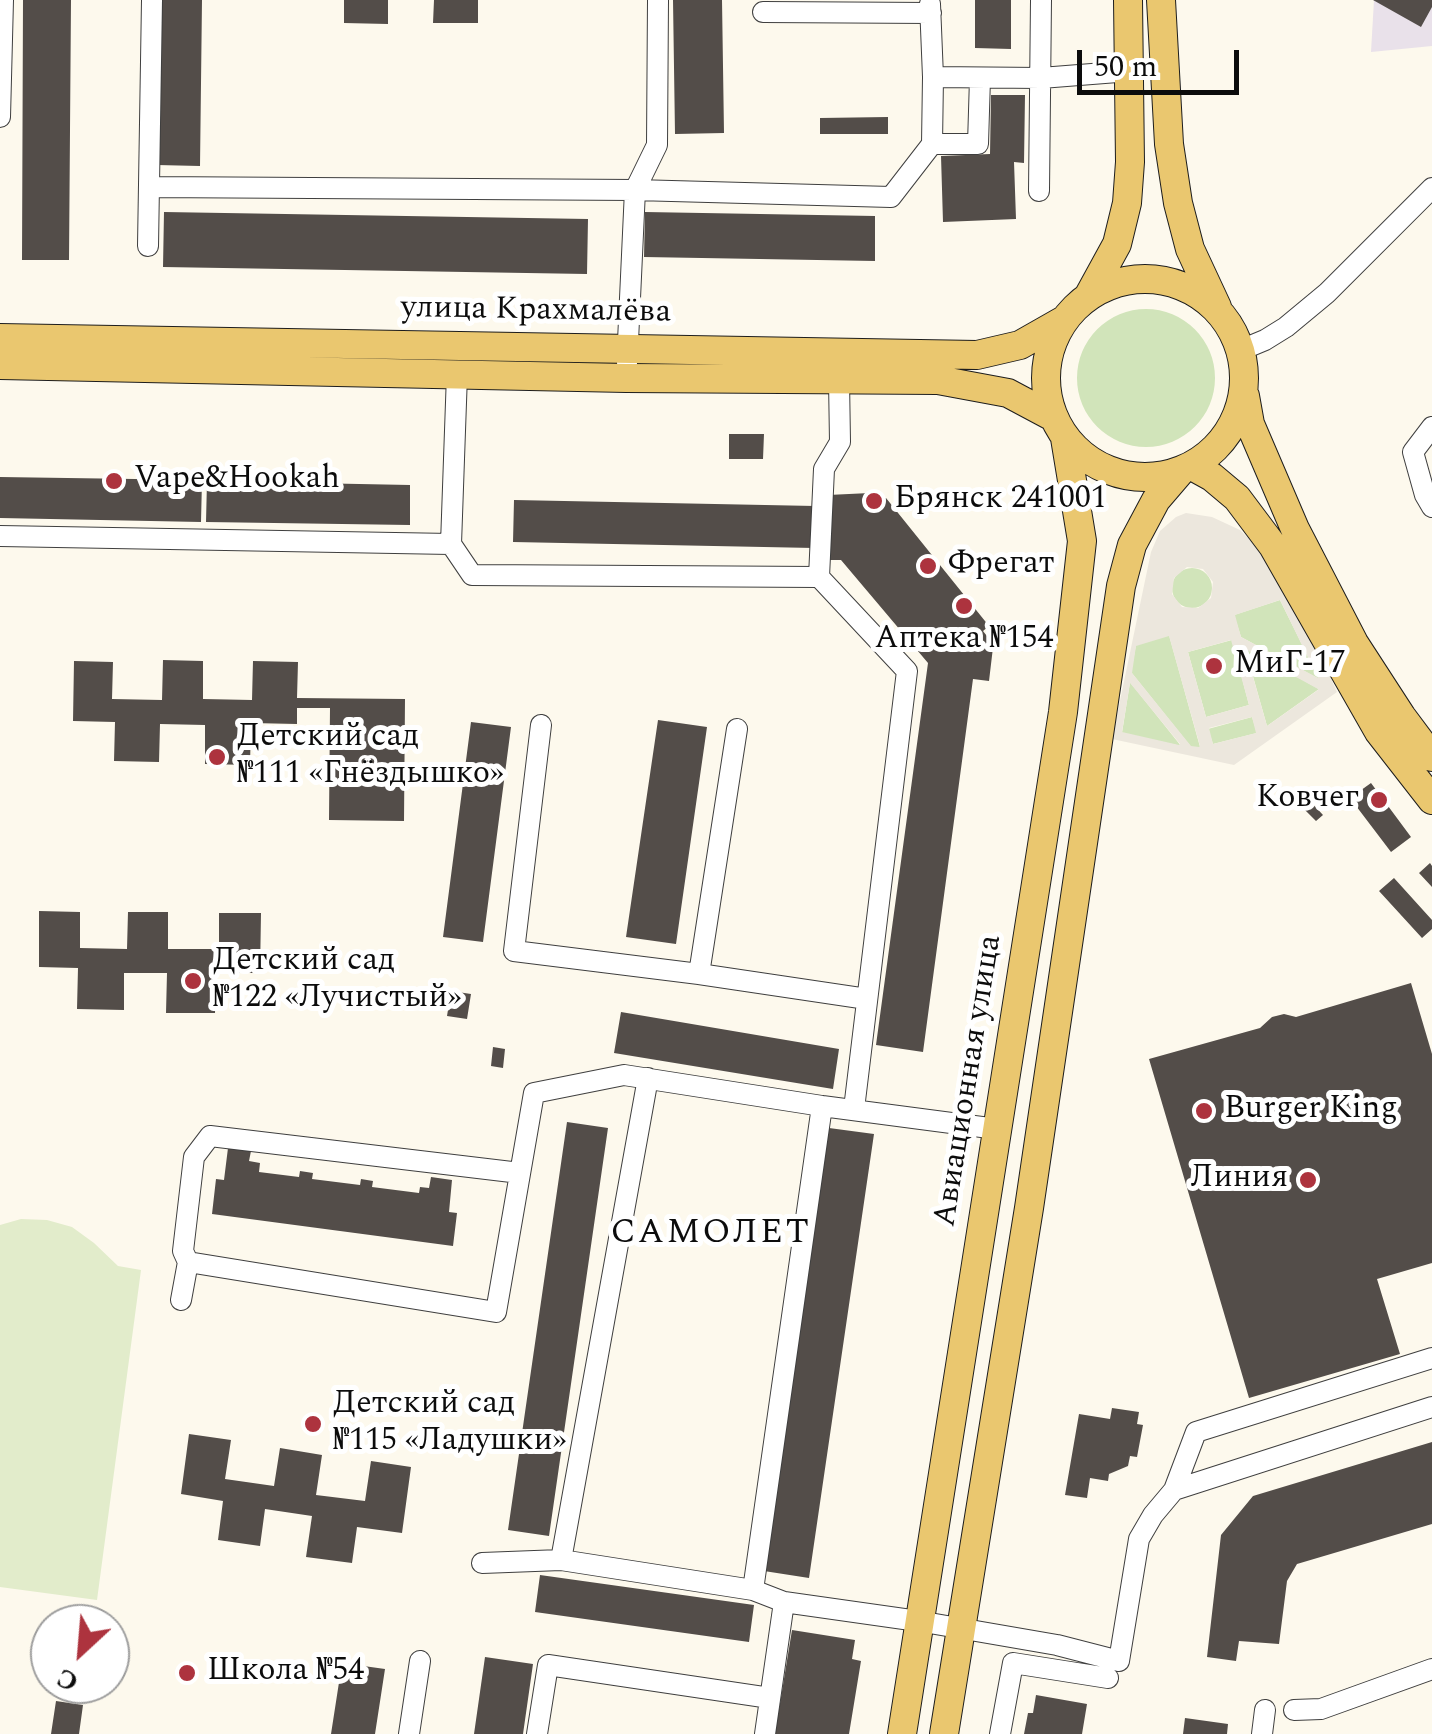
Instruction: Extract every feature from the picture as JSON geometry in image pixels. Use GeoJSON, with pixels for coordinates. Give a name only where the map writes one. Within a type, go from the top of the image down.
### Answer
{"type":"FeatureCollection","features":[{"type":"Feature","properties":{"kind":"main road"},"geometry":{"type":"LineString","coordinates":[[1088,297],[1116,244],[1127,203],[1128,0]]}},
{"type":"Feature","properties":{"kind":"main road"},"geometry":{"type":"LineString","coordinates":[[1161,0],[1168,144],[1190,249],[1241,350],[1250,424],[1303,546],[1354,643],[1425,757],[1432,800]]}},
{"type":"Feature","properties":{"kind":"main road"},"geometry":{"type":"LineString","coordinates":[[1220,313],[1198,294],[1171,282],[1142,279],[1114,284],[1088,297],[1064,320],[1049,350],[1046,384],[1059,427],[1088,460],[1117,474],[1148,478],[1186,469],[1212,477],[1237,498],[1273,546],[1379,732],[1425,757]]}},
{"type":"Feature","properties":{"kind":"main road","name":"улица Крахмалёва"},"geometry":{"type":"LineString","coordinates":[[0,338],[977,355],[1020,346],[1064,320]]}},
{"type":"Feature","properties":{"kind":"main road","name":"улица Крахмалёва"},"geometry":{"type":"LineString","coordinates":[[0,365],[938,380],[1008,394],[1059,427]]}},
{"type":"Feature","properties":{"kind":"main road"},"geometry":{"type":"LineString","coordinates":[[944,1734],[1029,1208],[1121,586],[1132,545],[1156,500],[1228,434],[1239,413],[1244,390]]}},
{"type":"Feature","properties":{"kind":"main road","name":"Авиационная улица"},"geometry":{"type":"LineString","coordinates":[[902,1734],[1062,712],[1082,541],[1059,427]]}},
{"type":"Feature","properties":{"kind":"street"},"geometry":{"type":"LineString","coordinates":[[0,118],[3,0]]}},
{"type":"Feature","properties":{"kind":"street"},"geometry":{"type":"LineString","coordinates":[[148,246],[152,0]]}},
{"type":"Feature","properties":{"kind":"street"},"geometry":{"type":"LineString","coordinates":[[626,378],[636,190],[658,145],[658,0]]}},
{"type":"Feature","properties":{"kind":"street"},"geometry":{"type":"LineString","coordinates":[[1040,190],[1041,0]]}},
{"type":"Feature","properties":{"kind":"street"},"geometry":{"type":"LineString","coordinates":[[150,186],[636,190],[890,197],[932,144],[930,6],[763,12]]}},
{"type":"Feature","properties":{"kind":"street"},"geometry":{"type":"LineString","coordinates":[[932,76],[1041,78],[1130,71]]}},
{"type":"Feature","properties":{"kind":"street"},"geometry":{"type":"LineString","coordinates":[[932,144],[978,144],[980,78]]}},
{"type":"Feature","properties":{"kind":"street"},"geometry":{"type":"LineString","coordinates":[[1241,350],[1265,340],[1327,294],[1432,188]]}},
{"type":"Feature","properties":{"kind":"street"},"geometry":{"type":"LineString","coordinates":[[457,374],[451,544],[472,575],[820,577]]}},
{"type":"Feature","properties":{"kind":"street"},"geometry":{"type":"LineString","coordinates":[[839,380],[840,442],[824,469],[820,577],[907,671],[854,1109]]}},
{"type":"Feature","properties":{"kind":"street"},"geometry":{"type":"LineString","coordinates":[[1432,426],[1413,452],[1425,496],[1432,507]]}},
{"type":"Feature","properties":{"kind":"street"},"geometry":{"type":"LineString","coordinates":[[0,536],[451,544]]}},
{"type":"Feature","properties":{"kind":"street"},"geometry":{"type":"LineString","coordinates":[[541,725],[514,951],[867,999]]}},
{"type":"Feature","properties":{"kind":"street"},"geometry":{"type":"LineString","coordinates":[[699,974],[737,729]]}},
{"type":"Feature","properties":{"kind":"street"},"geometry":{"type":"LineString","coordinates":[[188,1262],[496,1312],[534,1093],[624,1075],[997,1129]]}},
{"type":"Feature","properties":{"kind":"street"},"geometry":{"type":"LineString","coordinates":[[561,1560],[648,1078]]}},
{"type":"Feature","properties":{"kind":"street"},"geometry":{"type":"LineString","coordinates":[[754,1590],[822,1106]]}},
{"type":"Feature","properties":{"kind":"street"},"geometry":{"type":"LineString","coordinates":[[182,1300],[188,1262],[183,1251],[194,1157],[210,1136],[520,1173]]}},
{"type":"Feature","properties":{"kind":"street"},"geometry":{"type":"LineString","coordinates":[[482,1564],[561,1560],[754,1590],[784,1602],[961,1628],[1118,1660],[1139,1539],[1174,1490],[1196,1432],[1432,1358]]}},
{"type":"Feature","properties":{"kind":"street"},"geometry":{"type":"LineString","coordinates":[[1174,1490],[1432,1407]]}},
{"type":"Feature","properties":{"kind":"street"},"geometry":{"type":"LineString","coordinates":[[765,1734],[784,1602]]}},
{"type":"Feature","properties":{"kind":"street"},"geometry":{"type":"LineString","coordinates":[[409,1734],[420,1661]]}},
{"type":"Feature","properties":{"kind":"street"},"geometry":{"type":"LineString","coordinates":[[1000,1734],[1012,1663],[1108,1678]]}},
{"type":"Feature","properties":{"kind":"street"},"geometry":{"type":"LineString","coordinates":[[537,1734],[548,1665],[770,1698]]}},
{"type":"Feature","properties":{"kind":"street"},"geometry":{"type":"LineString","coordinates":[[1294,1710],[1321,1709],[1432,1669]]}},
{"type":"Feature","properties":{"kind":"street"},"geometry":{"type":"LineString","coordinates":[[1262,1734],[1265,1710]]}},
{"type":"Feature","properties":{"kind":"shaded area"},"geometry":{"type":"Polygon","coordinates":[[[1374,0],[1432,0],[1432,46],[1371,52],[1374,0]]]}},
{"type":"Feature","properties":{"kind":"shaded area"},"geometry":{"type":"Polygon","coordinates":[[[1186,513],[1212,517],[1240,530],[1268,558],[1291,591],[1337,692],[1234,765],[1112,739],[1151,552],[1160,531],[1186,513]],[[1187,567],[1174,578],[1172,594],[1182,607],[1198,608],[1211,598],[1213,582],[1203,569],[1187,567]],[[1280,600],[1235,615],[1241,637],[1318,678],[1280,600]],[[1169,636],[1136,646],[1132,673],[1191,746],[1199,747],[1169,636]],[[1231,640],[1188,652],[1206,717],[1249,705],[1231,640]],[[1245,649],[1267,726],[1318,689],[1245,649]],[[1130,683],[1122,732],[1180,744],[1130,683]],[[1252,717],[1209,728],[1213,744],[1256,733],[1252,717]]]}},
{"type":"Feature","properties":{"kind":"green space"},"geometry":{"type":"Polygon","coordinates":[[[1146,309],[1172,315],[1194,330],[1209,352],[1215,378],[1209,404],[1194,426],[1172,441],[1146,447],[1120,441],[1098,426],[1083,404],[1077,378],[1083,352],[1098,330],[1120,315],[1146,309]]]}},
{"type":"Feature","properties":{"kind":"green space"},"geometry":{"type":"Polygon","coordinates":[[[1192,568],[1206,574],[1212,588],[1206,602],[1192,608],[1178,602],[1172,588],[1178,574],[1192,568]]]}},
{"type":"Feature","properties":{"kind":"green space"},"geometry":{"type":"Polygon","coordinates":[[[1280,600],[1319,679],[1241,637],[1234,615],[1280,600]]]}},
{"type":"Feature","properties":{"kind":"green space"},"geometry":{"type":"Polygon","coordinates":[[[1169,635],[1200,747],[1191,747],[1131,672],[1136,645],[1169,635]]]}},
{"type":"Feature","properties":{"kind":"green space"},"geometry":{"type":"Polygon","coordinates":[[[1232,640],[1249,705],[1206,717],[1188,652],[1232,640]]]}},
{"type":"Feature","properties":{"kind":"green space"},"geometry":{"type":"Polygon","coordinates":[[[1245,648],[1319,689],[1267,726],[1245,648]]]}},
{"type":"Feature","properties":{"kind":"green space"},"geometry":{"type":"Polygon","coordinates":[[[1130,682],[1181,746],[1122,733],[1130,682]]]}},
{"type":"Feature","properties":{"kind":"green space"},"geometry":{"type":"Polygon","coordinates":[[[1252,717],[1257,733],[1213,744],[1208,729],[1252,717]]]}},
{"type":"Feature","properties":{"kind":"green space"},"geometry":{"type":"Polygon","coordinates":[[[21,1219],[47,1220],[72,1227],[118,1266],[141,1270],[97,1600],[0,1587],[0,1225],[21,1219]]]}},
{"type":"Feature","properties":{"kind":"building"},"geometry":{"type":"Polygon","coordinates":[[[23,0],[71,0],[69,260],[22,260],[23,0]]]}},
{"type":"Feature","properties":{"kind":"building"},"geometry":{"type":"Polygon","coordinates":[[[159,0],[202,0],[200,166],[157,165],[159,0]]]}},
{"type":"Feature","properties":{"kind":"building"},"geometry":{"type":"Polygon","coordinates":[[[344,0],[388,0],[388,24],[344,23],[344,0]]]}},
{"type":"Feature","properties":{"kind":"building"},"geometry":{"type":"Polygon","coordinates":[[[434,0],[478,0],[478,23],[433,23],[434,0]]]}},
{"type":"Feature","properties":{"kind":"building"},"geometry":{"type":"Polygon","coordinates":[[[673,0],[722,0],[724,133],[675,134],[673,0]]]}},
{"type":"Feature","properties":{"kind":"building"},"geometry":{"type":"Polygon","coordinates":[[[975,0],[1011,0],[1011,49],[975,48],[975,0]]]}},
{"type":"Feature","properties":{"kind":"building"},"geometry":{"type":"Polygon","coordinates":[[[1373,0],[1432,0],[1432,7],[1421,27],[1373,0]]]}},
{"type":"Feature","properties":{"kind":"building"},"geometry":{"type":"Polygon","coordinates":[[[991,95],[1025,95],[1024,163],[1014,162],[1016,219],[943,222],[941,156],[990,154],[991,95]]]}},
{"type":"Feature","properties":{"kind":"building"},"geometry":{"type":"Polygon","coordinates":[[[888,117],[888,134],[820,134],[820,118],[888,117]]]}},
{"type":"Feature","properties":{"kind":"building"},"geometry":{"type":"Polygon","coordinates":[[[164,212],[588,219],[587,274],[163,267],[164,212]]]}},
{"type":"Feature","properties":{"kind":"building"},"geometry":{"type":"Polygon","coordinates":[[[645,212],[875,216],[875,261],[644,257],[645,212]]]}},
{"type":"Feature","properties":{"kind":"building"},"geometry":{"type":"Polygon","coordinates":[[[729,434],[764,434],[763,459],[729,459],[729,434]]]}},
{"type":"Feature","properties":{"kind":"building"},"geometry":{"type":"Polygon","coordinates":[[[0,477],[202,480],[201,522],[0,518],[0,477]]]}},
{"type":"Feature","properties":{"kind":"building"},"geometry":{"type":"Polygon","coordinates":[[[207,481],[410,485],[410,525],[206,522],[207,481]]]}},
{"type":"Feature","properties":{"kind":"building"},"geometry":{"type":"Polygon","coordinates":[[[870,493],[878,505],[886,498],[989,626],[983,631],[990,640],[994,639],[989,681],[973,679],[923,1052],[876,1045],[928,663],[841,560],[827,560],[828,495],[870,493]]]}},
{"type":"Feature","properties":{"kind":"building"},"geometry":{"type":"Polygon","coordinates":[[[514,500],[815,506],[814,548],[513,542],[514,500]]]}},
{"type":"Feature","properties":{"kind":"building"},"geometry":{"type":"Polygon","coordinates":[[[163,660],[203,661],[203,699],[252,700],[253,661],[298,662],[297,698],[405,699],[404,821],[329,820],[330,708],[297,708],[297,724],[251,723],[250,765],[205,764],[205,725],[160,724],[159,762],[114,761],[115,722],[73,721],[74,661],[113,662],[112,699],[162,700],[163,660]]]}},
{"type":"Feature","properties":{"kind":"building"},"geometry":{"type":"Polygon","coordinates":[[[658,720],[707,727],[676,944],[626,937],[658,720]]]}},
{"type":"Feature","properties":{"kind":"building"},"geometry":{"type":"Polygon","coordinates":[[[471,722],[511,727],[483,942],[443,937],[471,722]]]}},
{"type":"Feature","properties":{"kind":"building"},"geometry":{"type":"Polygon","coordinates":[[[1371,783],[1411,837],[1391,852],[1350,798],[1371,783]]]}},
{"type":"Feature","properties":{"kind":"building"},"geometry":{"type":"Polygon","coordinates":[[[1310,801],[1323,815],[1316,821],[1303,808],[1310,801]]]}},
{"type":"Feature","properties":{"kind":"building"},"geometry":{"type":"Polygon","coordinates":[[[1430,863],[1432,866],[1432,887],[1419,873],[1430,863]]]}},
{"type":"Feature","properties":{"kind":"building"},"geometry":{"type":"Polygon","coordinates":[[[1394,878],[1432,920],[1432,929],[1422,938],[1379,891],[1394,878]]]}},
{"type":"Feature","properties":{"kind":"building"},"geometry":{"type":"Polygon","coordinates":[[[39,911],[80,912],[80,948],[127,949],[128,912],[168,912],[168,949],[219,949],[219,913],[261,913],[260,973],[216,973],[215,1013],[166,1013],[167,973],[124,973],[124,1010],[77,1009],[78,968],[39,967],[39,911]]]}},
{"type":"Feature","properties":{"kind":"building","name":"Линия"},"geometry":{"type":"Polygon","coordinates":[[[1411,983],[1432,1054],[1432,1263],[1377,1279],[1400,1354],[1249,1398],[1149,1059],[1260,1028],[1272,1017],[1296,1017],[1411,983]]]}},
{"type":"Feature","properties":{"kind":"building"},"geometry":{"type":"Polygon","coordinates":[[[451,991],[471,994],[467,1019],[447,1016],[451,991]]]}},
{"type":"Feature","properties":{"kind":"building"},"geometry":{"type":"Polygon","coordinates":[[[621,1012],[839,1049],[833,1089],[614,1053],[621,1012]]]}},
{"type":"Feature","properties":{"kind":"building"},"geometry":{"type":"Polygon","coordinates":[[[493,1047],[505,1049],[503,1068],[491,1066],[493,1047]]]}},
{"type":"Feature","properties":{"kind":"building"},"geometry":{"type":"Polygon","coordinates":[[[567,1122],[608,1128],[549,1536],[508,1530],[567,1122]]]}},
{"type":"Feature","properties":{"kind":"building"},"geometry":{"type":"Polygon","coordinates":[[[829,1128],[874,1134],[809,1578],[764,1571],[829,1128]]]}},
{"type":"Feature","properties":{"kind":"building"},"geometry":{"type":"Polygon","coordinates":[[[228,1148],[251,1151],[249,1161],[260,1163],[259,1172],[299,1177],[300,1171],[313,1173],[312,1179],[360,1185],[361,1179],[373,1181],[372,1187],[419,1193],[420,1187],[429,1188],[431,1177],[452,1180],[449,1212],[457,1213],[453,1246],[212,1214],[216,1179],[224,1180],[228,1148]]]}},
{"type":"Feature","properties":{"kind":"building"},"geometry":{"type":"Polygon","coordinates":[[[1112,1408],[1139,1412],[1137,1424],[1143,1425],[1137,1457],[1130,1456],[1128,1466],[1109,1474],[1108,1481],[1090,1478],[1087,1498],[1065,1495],[1079,1414],[1110,1419],[1112,1408]]]}},
{"type":"Feature","properties":{"kind":"building"},"geometry":{"type":"Polygon","coordinates":[[[189,1434],[231,1440],[225,1479],[274,1486],[280,1448],[322,1455],[316,1495],[365,1501],[371,1461],[411,1467],[402,1533],[357,1527],[352,1563],[306,1557],[312,1516],[265,1509],[260,1546],[218,1540],[223,1501],[181,1494],[189,1434]]]}},
{"type":"Feature","properties":{"kind":"building"},"geometry":{"type":"Polygon","coordinates":[[[1432,1442],[1432,1524],[1297,1564],[1287,1581],[1279,1644],[1239,1641],[1236,1661],[1207,1657],[1221,1535],[1253,1496],[1432,1442]]]}},
{"type":"Feature","properties":{"kind":"building"},"geometry":{"type":"Polygon","coordinates":[[[540,1575],[754,1605],[749,1642],[535,1612],[540,1575]]]}},
{"type":"Feature","properties":{"kind":"building"},"geometry":{"type":"Polygon","coordinates":[[[792,1630],[855,1640],[852,1659],[861,1661],[849,1734],[775,1734],[792,1630]]]}},
{"type":"Feature","properties":{"kind":"building"},"geometry":{"type":"Polygon","coordinates":[[[485,1657],[533,1664],[523,1734],[474,1734],[485,1657]]]}},
{"type":"Feature","properties":{"kind":"building"},"geometry":{"type":"Polygon","coordinates":[[[342,1663],[385,1669],[375,1734],[331,1734],[342,1663]]]}},
{"type":"Feature","properties":{"kind":"building"},"geometry":{"type":"Polygon","coordinates":[[[1036,1695],[1087,1704],[1082,1734],[1024,1734],[1036,1695]]]}},
{"type":"Feature","properties":{"kind":"building"},"geometry":{"type":"Polygon","coordinates":[[[56,1704],[83,1705],[79,1734],[51,1734],[56,1704]]]}},
{"type":"Feature","properties":{"kind":"building"},"geometry":{"type":"Polygon","coordinates":[[[1185,1718],[1228,1724],[1227,1734],[1183,1734],[1185,1718]]]}},
{"type":"Feature","properties":{"kind":"place","name":"Vape&Hookah"},"geometry":{"type":"Point","coordinates":[114,481]}},
{"type":"Feature","properties":{"kind":"place","name":"Брянск 241001"},"geometry":{"type":"Point","coordinates":[874,501]}},
{"type":"Feature","properties":{"kind":"place","name":"Фрегат"},"geometry":{"type":"Point","coordinates":[928,566]}},
{"type":"Feature","properties":{"kind":"place","name":"Аптека №154"},"geometry":{"type":"Point","coordinates":[964,606]}},
{"type":"Feature","properties":{"kind":"place","name":"МиГ-17"},"geometry":{"type":"Point","coordinates":[1214,666]}},
{"type":"Feature","properties":{"kind":"place","name":"Детский сад №111 «Гнёздышко»"},"geometry":{"type":"Point","coordinates":[217,757]}},
{"type":"Feature","properties":{"kind":"place","name":"Ковчег"},"geometry":{"type":"Point","coordinates":[1379,800]}},
{"type":"Feature","properties":{"kind":"place","name":"Детский сад №122 «Лучистый»"},"geometry":{"type":"Point","coordinates":[193,981]}},
{"type":"Feature","properties":{"kind":"place","name":"Burger King"},"geometry":{"type":"Point","coordinates":[1204,1111]}},
{"type":"Feature","properties":{"kind":"place","name":"Линия"},"geometry":{"type":"Point","coordinates":[1308,1180]}},
{"type":"Feature","properties":{"kind":"place","name":"Детский сад №115 «Ладушки»"},"geometry":{"type":"Point","coordinates":[313,1424]}},
{"type":"Feature","properties":{"kind":"place","name":"Школа №54"},"geometry":{"type":"Point","coordinates":[187,1673]}},
{"type":"Feature","properties":{"kind":"district","name":"САМОЛЕТ"},"geometry":{"type":"Point","coordinates":[711,1235]}}]}
